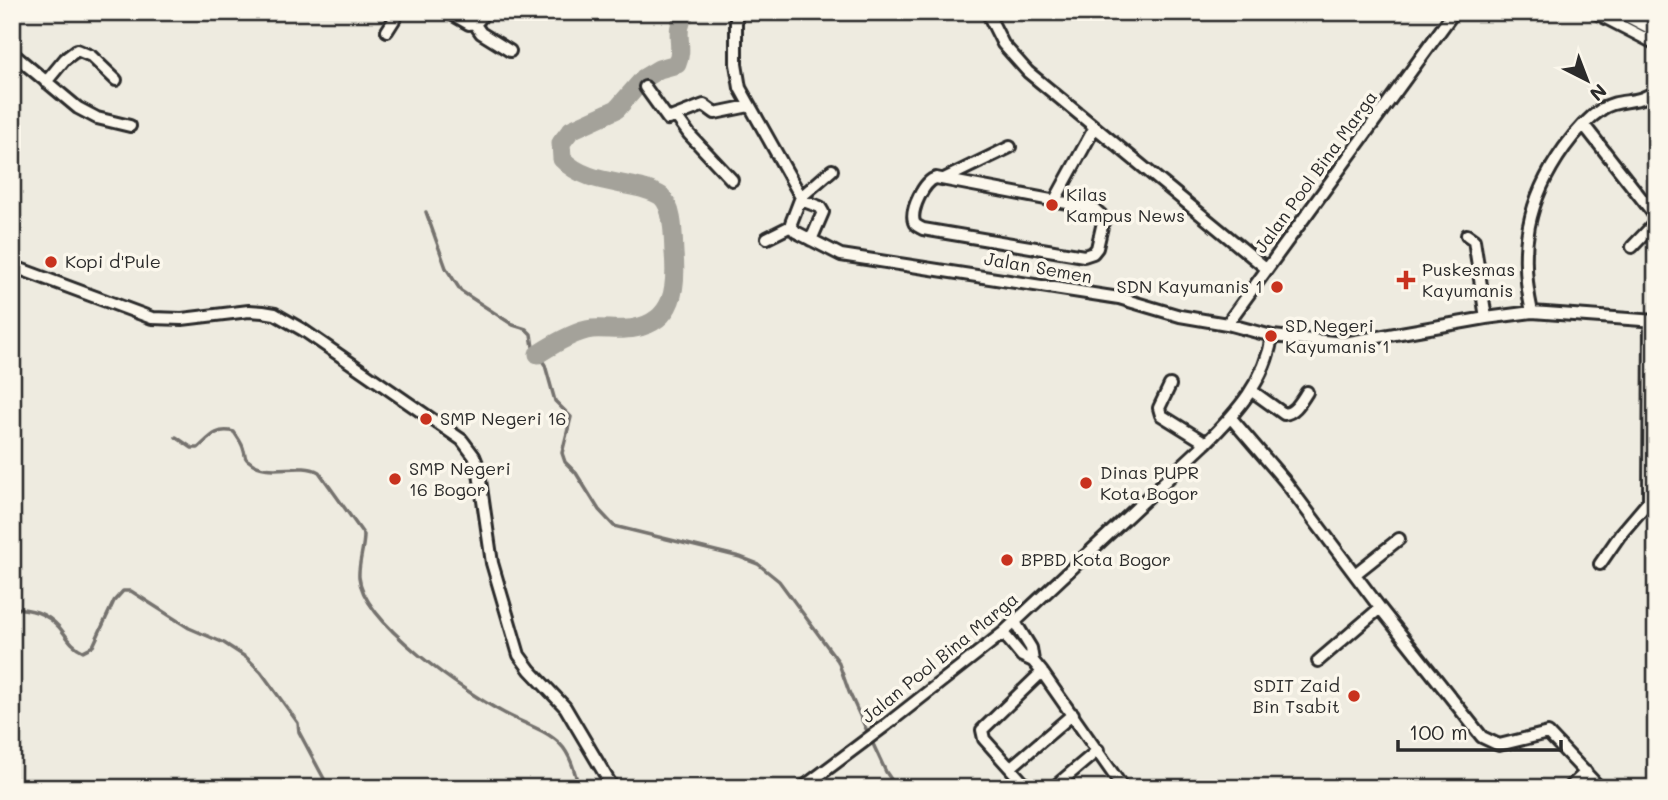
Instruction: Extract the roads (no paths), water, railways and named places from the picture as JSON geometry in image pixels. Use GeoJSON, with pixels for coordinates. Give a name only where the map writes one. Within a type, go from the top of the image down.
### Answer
{"type":"FeatureCollection","features":[{"type":"Feature","properties":{"kind":"highway"},"geometry":{"type":"LineString","coordinates":[[1625,12],[1656,28]]}},
{"type":"Feature","properties":{"kind":"street"},"geometry":{"type":"LineString","coordinates":[[387,31],[399,12]]}},
{"type":"Feature","properties":{"kind":"street"},"geometry":{"type":"LineString","coordinates":[[448,12],[465,23],[474,23],[485,12]]}},
{"type":"Feature","properties":{"kind":"street"},"geometry":{"type":"LineString","coordinates":[[736,12],[738,79],[749,106],[801,198],[820,207],[823,212],[811,240]]}},
{"type":"Feature","properties":{"kind":"street"},"geometry":{"type":"LineString","coordinates":[[987,12],[1003,44],[1018,63],[1267,269]]}},
{"type":"Feature","properties":{"kind":"street","name":"Jalan Pool Bina Marga"},"geometry":{"type":"LineString","coordinates":[[1227,324],[1454,12]]}},
{"type":"Feature","properties":{"kind":"street"},"geometry":{"type":"LineString","coordinates":[[1594,12],[1656,44]]}},
{"type":"Feature","properties":{"kind":"street"},"geometry":{"type":"LineString","coordinates":[[474,23],[481,33],[510,51]]}},
{"type":"Feature","properties":{"kind":"street"},"geometry":{"type":"LineString","coordinates":[[47,82],[65,59],[77,50],[91,56],[116,80]]}},
{"type":"Feature","properties":{"kind":"street"},"geometry":{"type":"LineString","coordinates":[[12,53],[78,108],[97,118],[130,126]]}},
{"type":"Feature","properties":{"kind":"street"},"geometry":{"type":"LineString","coordinates":[[645,87],[665,118],[704,105],[715,113],[749,106]]}},
{"type":"Feature","properties":{"kind":"street"},"geometry":{"type":"LineString","coordinates":[[1532,312],[1525,278],[1525,260],[1533,205],[1547,174],[1584,125],[1611,104],[1639,101],[1656,89]]}},
{"type":"Feature","properties":{"kind":"street"},"geometry":{"type":"LineString","coordinates":[[676,116],[732,180]]}},
{"type":"Feature","properties":{"kind":"street"},"geometry":{"type":"LineString","coordinates":[[1584,125],[1656,220],[1632,247]]}},
{"type":"Feature","properties":{"kind":"street"},"geometry":{"type":"LineString","coordinates":[[1055,200],[1095,127]]}},
{"type":"Feature","properties":{"kind":"street"},"geometry":{"type":"LineString","coordinates":[[944,178],[1093,208],[1101,215],[1103,222],[1097,248],[1093,253],[1084,256],[919,227],[913,219],[921,190],[930,180],[944,178],[1010,147]]}},
{"type":"Feature","properties":{"kind":"street"},"geometry":{"type":"LineString","coordinates":[[767,238],[791,226],[801,198],[832,170]]}},
{"type":"Feature","properties":{"kind":"street","name":"Jalan Semen"},"geometry":{"type":"LineString","coordinates":[[791,226],[841,255],[1119,298],[1180,316],[1227,324]]}},
{"type":"Feature","properties":{"kind":"street"},"geometry":{"type":"LineString","coordinates":[[1467,235],[1474,240],[1486,318]]}},
{"type":"Feature","properties":{"kind":"street"},"geometry":{"type":"LineString","coordinates":[[12,266],[152,318],[182,319],[249,311],[275,314],[303,330],[463,440],[478,466],[492,563],[519,655],[565,707],[613,788]]}},
{"type":"Feature","properties":{"kind":"street"},"geometry":{"type":"LineString","coordinates":[[1227,324],[1272,336],[1345,343],[1532,312],[1653,321],[1652,504],[1620,535],[1600,564]]}},
{"type":"Feature","properties":{"kind":"street","name":"Jalan Pool Bina Marga"},"geometry":{"type":"LineString","coordinates":[[802,788],[1003,633],[1206,443],[1231,418],[1252,391],[1270,349],[1272,336]]}},
{"type":"Feature","properties":{"kind":"street"},"geometry":{"type":"LineString","coordinates":[[1170,385],[1159,408],[1161,415],[1206,443]]}},
{"type":"Feature","properties":{"kind":"street"},"geometry":{"type":"LineString","coordinates":[[1252,391],[1284,414],[1295,409],[1307,392]]}},
{"type":"Feature","properties":{"kind":"street"},"geometry":{"type":"LineString","coordinates":[[1231,418],[1284,480],[1482,737],[1499,745],[1548,733],[1600,788]]}},
{"type":"Feature","properties":{"kind":"street"},"geometry":{"type":"LineString","coordinates":[[1355,574],[1399,539]]}},
{"type":"Feature","properties":{"kind":"street"},"geometry":{"type":"LineString","coordinates":[[1318,662],[1380,607]]}},
{"type":"Feature","properties":{"kind":"street"},"geometry":{"type":"LineString","coordinates":[[1015,622],[1031,648],[1033,661]]}},
{"type":"Feature","properties":{"kind":"street"},"geometry":{"type":"LineString","coordinates":[[1003,633],[1022,656],[1033,661],[1042,672],[1123,788]]}},
{"type":"Feature","properties":{"kind":"street"},"geometry":{"type":"LineString","coordinates":[[1028,788],[984,739],[982,730],[1042,672]]}},
{"type":"Feature","properties":{"kind":"street"},"geometry":{"type":"LineString","coordinates":[[1010,768],[1073,713]]}},
{"type":"Feature","properties":{"kind":"street"},"geometry":{"type":"LineString","coordinates":[[1053,788],[1098,750]]}},
{"type":"Feature","properties":{"kind":"street"},"geometry":{"type":"LineString","coordinates":[[1569,788],[1586,772]]}},
{"type":"Feature","properties":{"kind":"waterway"},"geometry":{"type":"LineString","coordinates":[[538,354],[585,330],[629,329],[648,324],[658,318],[670,301],[675,266],[672,223],[665,201],[648,190],[579,172],[562,159],[561,143],[571,130],[617,109],[644,78],[659,69],[677,64],[680,26],[686,12]]}},
{"type":"Feature","properties":{"kind":"waterway"},"geometry":{"type":"LineString","coordinates":[[426,212],[446,268],[461,291],[531,334],[533,347],[545,365],[555,401],[571,417],[562,453],[565,462],[576,473],[599,510],[614,526],[740,557],[758,564],[779,581],[838,661],[849,692],[886,772],[897,788]]}},
{"type":"Feature","properties":{"kind":"waterway"},"geometry":{"type":"LineString","coordinates":[[176,437],[192,448],[198,448],[218,432],[234,432],[243,446],[247,460],[257,466],[274,469],[302,468],[319,472],[364,535],[359,577],[365,595],[378,615],[419,655],[466,690],[555,739],[570,759],[579,788]]}},
{"type":"Feature","properties":{"kind":"waterway"},"geometry":{"type":"LineString","coordinates":[[12,608],[32,610],[48,618],[72,644],[83,651],[93,646],[114,601],[123,591],[131,591],[189,628],[224,643],[247,658],[261,672],[298,723],[299,732],[329,788]]}},
{"type":"Feature","properties":{"kind":"place","name":"Kilas Kampus News"},"geometry":{"type":"Point","coordinates":[1052,205]}},
{"type":"Feature","properties":{"kind":"place","name":"Kopi d'Pule"},"geometry":{"type":"Point","coordinates":[51,262]}},
{"type":"Feature","properties":{"kind":"place","name":"Puskesmas Kayumanis"},"geometry":{"type":"Point","coordinates":[1406,280]}},
{"type":"Feature","properties":{"kind":"place","name":"SDN Kayumanis 1"},"geometry":{"type":"Point","coordinates":[1277,287]}},
{"type":"Feature","properties":{"kind":"place","name":"SD Negeri Kayumanis 1"},"geometry":{"type":"Point","coordinates":[1271,336]}},
{"type":"Feature","properties":{"kind":"place","name":"SMP Negeri 16"},"geometry":{"type":"Point","coordinates":[426,419]}},
{"type":"Feature","properties":{"kind":"place","name":"SMP Negeri 16 Bogor"},"geometry":{"type":"Point","coordinates":[395,479]}},
{"type":"Feature","properties":{"kind":"place","name":"Dinas PUPR Kota Bogor"},"geometry":{"type":"Point","coordinates":[1086,483]}},
{"type":"Feature","properties":{"kind":"place","name":"BPBD Kota Bogor"},"geometry":{"type":"Point","coordinates":[1007,560]}},
{"type":"Feature","properties":{"kind":"place","name":"SDIT Zaid Bin Tsabit"},"geometry":{"type":"Point","coordinates":[1354,696]}}]}
